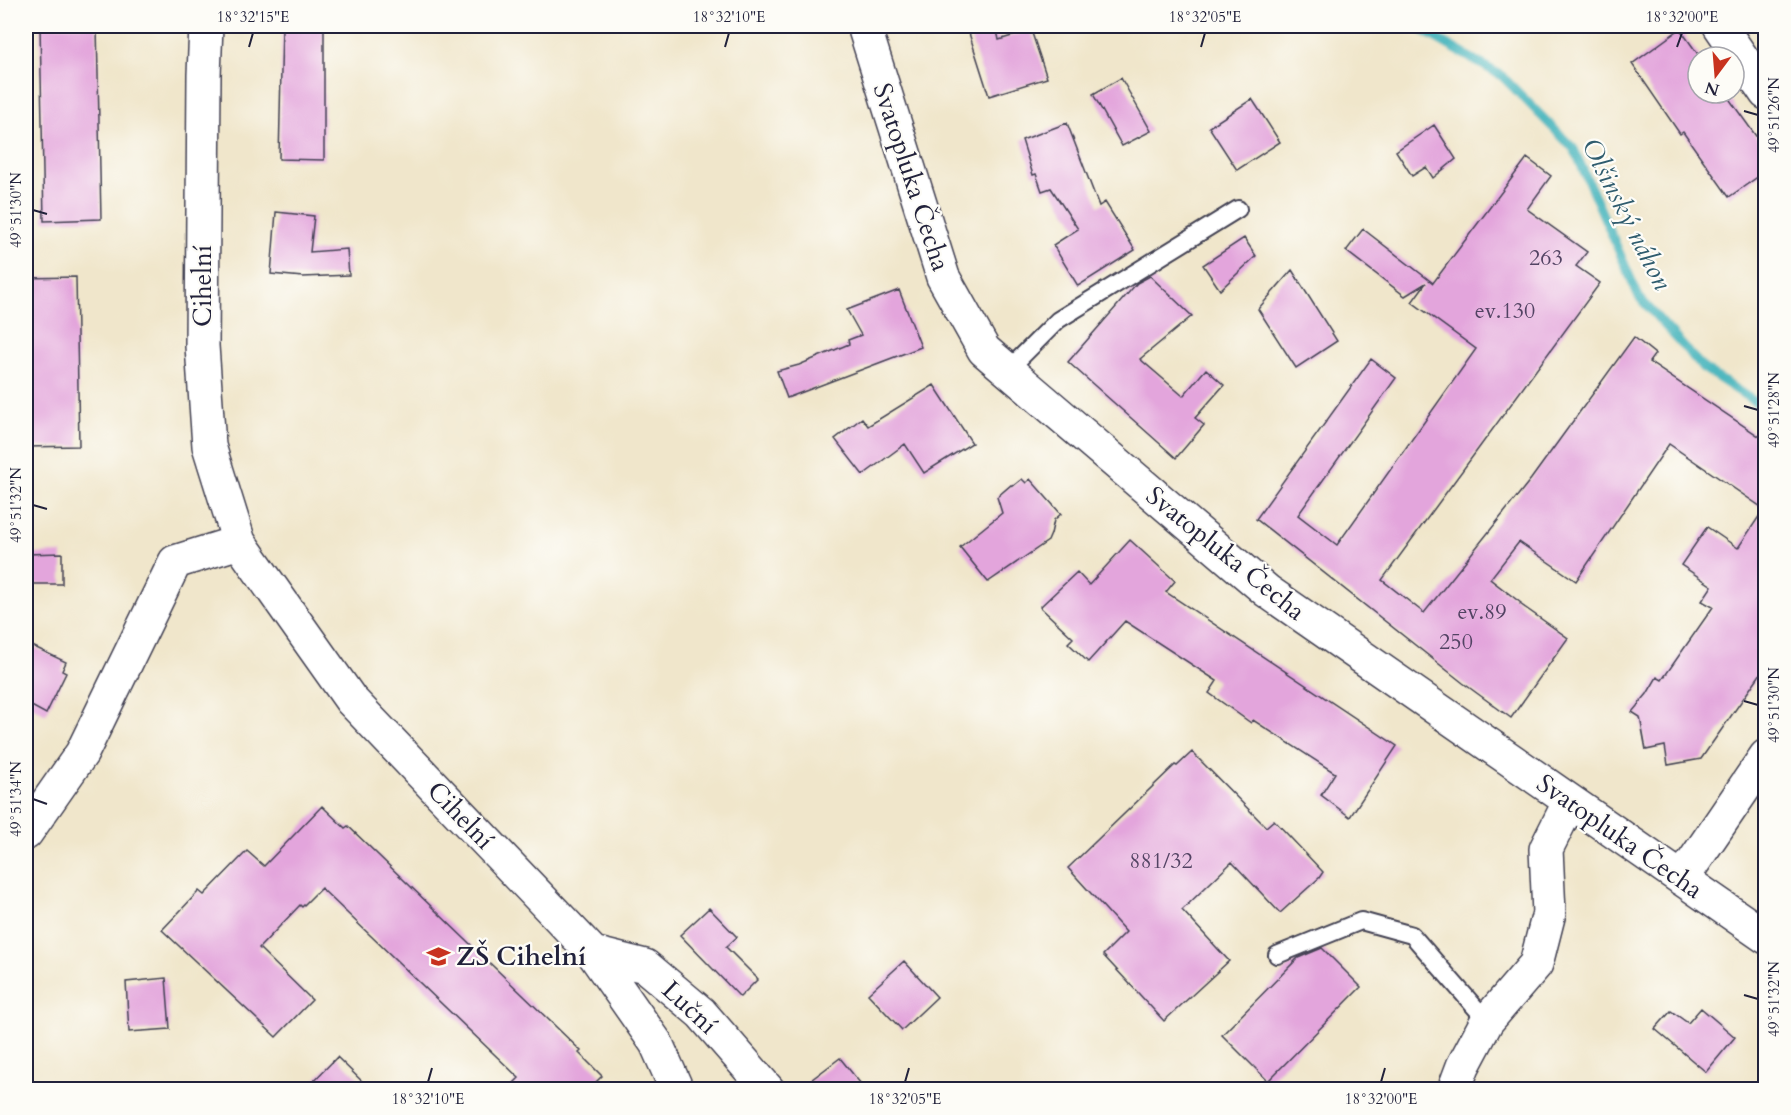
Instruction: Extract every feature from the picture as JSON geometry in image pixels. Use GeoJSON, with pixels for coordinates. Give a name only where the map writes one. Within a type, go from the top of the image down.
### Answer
{"type":"FeatureCollection","features":[{"type":"Feature","properties":{"kind":"street","name":"Cihelní"},"geometry":{"type":"LineString","coordinates":[[206,26],[202,346],[209,446],[239,542],[351,700],[593,953],[656,1043],[677,1089]]}},
{"type":"Feature","properties":{"kind":"street","name":"Svatopluka Čecha"},"geometry":{"type":"LineString","coordinates":[[864,26],[943,277],[984,350],[1267,591],[1766,937]]}},
{"type":"Feature","properties":{"kind":"street"},"geometry":{"type":"LineString","coordinates":[[1720,26],[1766,93]]}},
{"type":"Feature","properties":{"kind":"street"},"geometry":{"type":"LineString","coordinates":[[26,832],[82,753],[175,562],[239,542]]}},
{"type":"Feature","properties":{"kind":"street"},"geometry":{"type":"LineString","coordinates":[[1682,879],[1766,756]]}},
{"type":"Feature","properties":{"kind":"street"},"geometry":{"type":"LineString","coordinates":[[1454,1089],[1463,1066],[1487,1021],[1536,964],[1549,913],[1546,849],[1570,801]]}},
{"type":"Feature","properties":{"kind":"street","name":"Luční"},"geometry":{"type":"LineString","coordinates":[[593,953],[645,966],[702,1013],[768,1089]]}},
{"type":"Feature","properties":{"kind":"lane"},"geometry":{"type":"LineString","coordinates":[[1008,370],[1058,320],[1238,209]]}},
{"type":"Feature","properties":{"kind":"lane"},"geometry":{"type":"LineString","coordinates":[[1277,955],[1361,921],[1412,935],[1487,1021]]}},
{"type":"Feature","properties":{"kind":"building"},"geometry":{"type":"Polygon","coordinates":[[[40,26],[97,26],[101,219],[44,221],[40,26]]]}},
{"type":"Feature","properties":{"kind":"building"},"geometry":{"type":"Polygon","coordinates":[[[282,26],[324,26],[324,160],[279,159],[282,26]]]}},
{"type":"Feature","properties":{"kind":"building"},"geometry":{"type":"Polygon","coordinates":[[[983,26],[996,26],[999,40],[1031,30],[1047,78],[989,96],[968,30],[983,26]]]}},
{"type":"Feature","properties":{"kind":"building"},"geometry":{"type":"Polygon","coordinates":[[[1680,29],[1691,45],[1686,45],[1686,105],[1734,105],[1766,150],[1766,171],[1729,197],[1683,132],[1680,134],[1632,64],[1680,29]]]}},
{"type":"Feature","properties":{"kind":"building"},"geometry":{"type":"Polygon","coordinates":[[[1121,78],[1151,131],[1122,146],[1093,94],[1121,78]]]}},
{"type":"Feature","properties":{"kind":"building"},"geometry":{"type":"Polygon","coordinates":[[[1252,99],[1280,142],[1237,170],[1209,127],[1252,99]]]}},
{"type":"Feature","properties":{"kind":"building"},"geometry":{"type":"Polygon","coordinates":[[[1067,123],[1099,206],[1105,202],[1135,250],[1078,286],[1053,245],[1078,229],[1051,188],[1042,191],[1036,174],[1033,175],[1022,140],[1067,123]]]}},
{"type":"Feature","properties":{"kind":"building"},"geometry":{"type":"Polygon","coordinates":[[[1434,125],[1456,159],[1433,178],[1426,167],[1412,176],[1396,151],[1434,125]]]}},
{"type":"Feature","properties":{"kind":"building"},"geometry":{"type":"Polygon","coordinates":[[[1527,158],[1551,176],[1527,209],[1587,252],[1576,266],[1600,283],[1382,580],[1424,613],[1531,479],[1634,337],[1655,354],[1649,362],[1766,441],[1766,666],[1701,759],[1668,765],[1665,746],[1646,750],[1640,717],[1632,712],[1657,677],[1662,680],[1713,607],[1702,601],[1712,586],[1681,565],[1707,527],[1738,548],[1764,509],[1669,444],[1576,581],[1519,542],[1490,579],[1520,604],[1568,638],[1511,718],[1463,683],[1256,519],[1371,359],[1396,378],[1298,515],[1337,545],[1476,349],[1412,302],[1426,283],[1405,296],[1346,251],[1363,229],[1433,283],[1527,158]]]}},
{"type":"Feature","properties":{"kind":"building"},"geometry":{"type":"Polygon","coordinates":[[[276,212],[314,216],[310,252],[347,249],[349,275],[303,277],[271,274],[276,212]]]}},
{"type":"Feature","properties":{"kind":"building"},"geometry":{"type":"Polygon","coordinates":[[[1244,238],[1256,256],[1220,290],[1203,265],[1244,238]]]}},
{"type":"Feature","properties":{"kind":"building"},"geometry":{"type":"Polygon","coordinates":[[[1292,270],[1337,341],[1296,368],[1258,309],[1292,270]]]}},
{"type":"Feature","properties":{"kind":"building"},"geometry":{"type":"Polygon","coordinates":[[[1150,276],[1192,316],[1140,359],[1183,396],[1206,369],[1224,385],[1195,418],[1204,425],[1176,458],[1068,362],[1137,283],[1150,276]]]}},
{"type":"Feature","properties":{"kind":"building"},"geometry":{"type":"Polygon","coordinates":[[[76,277],[79,446],[26,447],[26,278],[76,277]]]}},
{"type":"Feature","properties":{"kind":"building"},"geometry":{"type":"Polygon","coordinates":[[[899,290],[921,347],[787,398],[777,371],[799,365],[849,344],[848,340],[861,335],[847,310],[899,290]]]}},
{"type":"Feature","properties":{"kind":"building"},"geometry":{"type":"Polygon","coordinates":[[[934,385],[972,443],[924,473],[905,444],[863,475],[835,439],[862,418],[868,426],[934,385]]]}},
{"type":"Feature","properties":{"kind":"building"},"geometry":{"type":"Polygon","coordinates":[[[1022,479],[1026,483],[1030,479],[1061,514],[1054,520],[1048,541],[988,582],[960,547],[1002,513],[997,497],[1022,479]]]}},
{"type":"Feature","properties":{"kind":"building"},"geometry":{"type":"Polygon","coordinates":[[[1130,540],[1175,581],[1166,592],[1397,746],[1350,817],[1321,795],[1335,773],[1253,720],[1251,723],[1209,693],[1217,681],[1125,621],[1088,662],[1068,643],[1073,638],[1040,607],[1077,572],[1089,585],[1130,540]]]}},
{"type":"Feature","properties":{"kind":"building"},"geometry":{"type":"Polygon","coordinates":[[[62,553],[62,584],[26,584],[26,554],[62,553]]]}},
{"type":"Feature","properties":{"kind":"building"},"geometry":{"type":"Polygon","coordinates":[[[26,643],[66,662],[62,671],[66,673],[46,714],[26,703],[26,643]]]}},
{"type":"Feature","properties":{"kind":"building"},"geometry":{"type":"Polygon","coordinates":[[[1192,752],[1266,827],[1274,820],[1323,872],[1280,913],[1232,862],[1182,910],[1229,961],[1164,1021],[1103,955],[1126,932],[1068,868],[1175,765],[1177,766],[1192,752]]]}},
{"type":"Feature","properties":{"kind":"building"},"geometry":{"type":"Polygon","coordinates":[[[322,806],[345,828],[348,826],[581,1051],[579,1053],[602,1076],[589,1089],[508,1089],[519,1078],[321,888],[302,907],[300,905],[259,948],[312,1000],[276,1037],[162,930],[199,891],[204,895],[247,851],[264,866],[322,806]]]}},
{"type":"Feature","properties":{"kind":"building"},"geometry":{"type":"Polygon","coordinates":[[[709,908],[737,937],[726,947],[758,979],[740,997],[680,935],[709,908]]]}},
{"type":"Feature","properties":{"kind":"building"},"geometry":{"type":"Polygon","coordinates":[[[1322,948],[1361,987],[1268,1081],[1222,1035],[1298,958],[1322,948]]]}},
{"type":"Feature","properties":{"kind":"building"},"geometry":{"type":"Polygon","coordinates":[[[904,961],[937,997],[902,1030],[868,994],[904,961]]]}},
{"type":"Feature","properties":{"kind":"building"},"geometry":{"type":"Polygon","coordinates":[[[166,978],[170,1029],[129,1032],[126,982],[166,978]]]}},
{"type":"Feature","properties":{"kind":"building"},"geometry":{"type":"Polygon","coordinates":[[[1701,1008],[1735,1037],[1706,1072],[1655,1029],[1671,1011],[1688,1023],[1701,1008]]]}},
{"type":"Feature","properties":{"kind":"building"},"geometry":{"type":"Polygon","coordinates":[[[337,1057],[370,1089],[306,1089],[337,1057]]]}},
{"type":"Feature","properties":{"kind":"building"},"geometry":{"type":"Polygon","coordinates":[[[840,1058],[865,1089],[799,1089],[840,1058]]]}},
{"type":"Feature","properties":{"kind":"waterway","name":"Olšinský náhon"},"geometry":{"type":"LineString","coordinates":[[1415,26],[1502,76],[1574,149],[1639,297],[1703,368],[1766,409]]}},
{"type":"Feature","properties":{"kind":"place","name":"ZŠ Cihelní"},"geometry":{"type":"Point","coordinates":[438,956]}}]}
